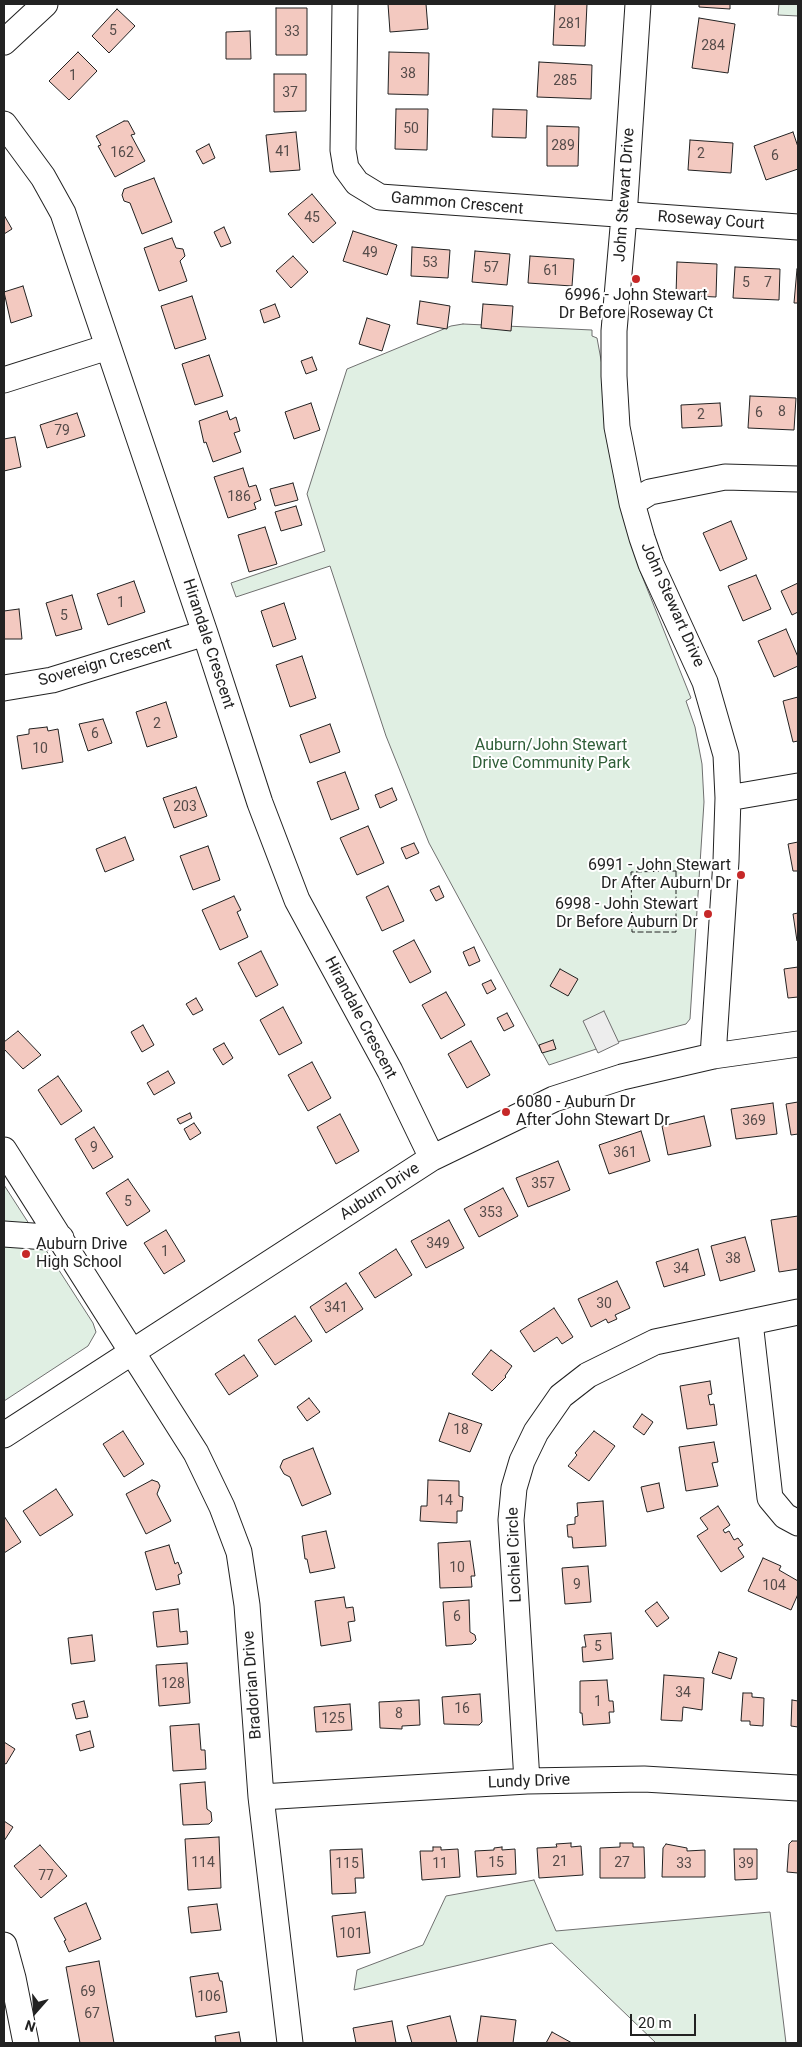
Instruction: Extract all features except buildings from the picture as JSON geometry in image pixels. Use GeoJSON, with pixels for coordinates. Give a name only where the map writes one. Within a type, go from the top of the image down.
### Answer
{"type":"FeatureCollection","features":[{"type":"Feature","properties":{"kind":"street"},"geometry":{"type":"LineString","coordinates":[[4,42],[45,4]]}},
{"type":"Feature","properties":{"kind":"street","name":"Gammon Crescent"},"geometry":{"type":"LineString","coordinates":[[345,4],[344,150],[348,172],[365,189],[380,197],[402,200],[624,216]]}},
{"type":"Feature","properties":{"kind":"street","name":"John Stewart Drive"},"geometry":{"type":"LineString","coordinates":[[638,4],[624,216],[614,331],[617,427],[632,503],[651,564],[705,682],[726,755],[728,798],[726,861],[713,1056]]}},
{"type":"Feature","properties":{"kind":"street","name":"Hirandale Crescent"},"geometry":{"type":"LineString","coordinates":[[4,124],[43,176],[63,213],[205,633],[260,803],[297,900],[390,1070],[432,1158]]}},
{"type":"Feature","properties":{"kind":"street","name":"Roseway Court"},"geometry":{"type":"LineString","coordinates":[[624,216],[798,227]]}},
{"type":"Feature","properties":{"kind":"street"},"geometry":{"type":"LineString","coordinates":[[4,380],[108,347]]}},
{"type":"Feature","properties":{"kind":"street"},"geometry":{"type":"LineString","coordinates":[[632,503],[650,492],[718,478],[740,476],[798,479]]}},
{"type":"Feature","properties":{"kind":"street","name":"Sovereign Crescent"},"geometry":{"type":"LineString","coordinates":[[4,688],[52,680],[205,633]]}},
{"type":"Feature","properties":{"kind":"street"},"geometry":{"type":"LineString","coordinates":[[728,798],[798,786]]}},
{"type":"Feature","properties":{"kind":"street","name":"Auburn Drive"},"geometry":{"type":"LineString","coordinates":[[4,1435],[432,1158],[554,1099],[622,1077],[713,1056],[798,1044]]}},
{"type":"Feature","properties":{"kind":"street"},"geometry":{"type":"LineString","coordinates":[[4,1150],[61,1238],[131,1353]]}},
{"type":"Feature","properties":{"kind":"street"},"geometry":{"type":"LineString","coordinates":[[4,1234],[61,1238]]}},
{"type":"Feature","properties":{"kind":"street","name":"Lochiel Circle"},"geometry":{"type":"LineString","coordinates":[[526,1781],[511,1520],[514,1488],[522,1461],[536,1432],[561,1396],[588,1375],[655,1342],[798,1312]]}},
{"type":"Feature","properties":{"kind":"street"},"geometry":{"type":"LineString","coordinates":[[750,1322],[770,1498],[785,1516],[798,1523]]}},
{"type":"Feature","properties":{"kind":"street","name":"Bradorian Drive"},"geometry":{"type":"LineString","coordinates":[[131,1353],[196,1453],[222,1508],[239,1552],[247,1605],[261,1797],[290,2043]]}},
{"type":"Feature","properties":{"kind":"street","name":"Lundy Drive"},"geometry":{"type":"LineString","coordinates":[[261,1797],[526,1781],[644,1779],[798,1788]]}},
{"type":"Feature","properties":{"kind":"street"},"geometry":{"type":"LineString","coordinates":[[4,1945],[14,1978],[26,2043]]}},
{"type":"Feature","properties":{"kind":"green space"},"geometry":{"type":"Polygon","coordinates":[[[779,4],[798,4],[798,16],[778,15],[779,4]]]}},
{"type":"Feature","properties":{"kind":"green space","name":"Auburn/John Stewart Drive Community Park"},"geometry":{"type":"Polygon","coordinates":[[[463,324],[592,330],[592,336],[597,338],[640,571],[691,698],[686,701],[695,727],[702,764],[704,802],[690,1019],[686,1024],[617,1042],[549,1065],[429,843],[386,736],[330,566],[236,597],[231,583],[325,551],[307,494],[347,369],[451,326],[463,324]]]}},
{"type":"Feature","properties":{"kind":"green space","name":"Auburn Drive High School"},"geometry":{"type":"Polygon","coordinates":[[[4,1185],[93,1323],[96,1332],[88,1346],[4,1401],[4,1185]]]}},
{"type":"Feature","properties":{"kind":"green space"},"geometry":{"type":"Polygon","coordinates":[[[534,1880],[556,1931],[770,1912],[786,2043],[656,2043],[552,1943],[354,1990],[357,1970],[423,1945],[446,1896],[534,1880]]]}},
{"type":"Feature","properties":{"kind":"shaded area"},"geometry":{"type":"Polygon","coordinates":[[[604,1011],[619,1043],[598,1053],[583,1021],[604,1011]]]}},
{"type":"Feature","properties":{"kind":"fence"},"geometry":{"type":"LineString","coordinates":[[676,871],[676,932],[632,932],[631,872],[676,871]]}},
{"type":"Feature","properties":{"kind":"place","name":"6996 - John Stewart Dr Before Roseway Ct"},"geometry":{"type":"Point","coordinates":[636,279]}},
{"type":"Feature","properties":{"kind":"place","name":"6991 - John Stewart Dr After Auburn Dr"},"geometry":{"type":"Point","coordinates":[741,875]}},
{"type":"Feature","properties":{"kind":"place","name":"6998 - John Stewart Dr Before Auburn Dr"},"geometry":{"type":"Point","coordinates":[708,914]}},
{"type":"Feature","properties":{"kind":"place","name":"6080 - Auburn Dr After John Stewart Dr"},"geometry":{"type":"Point","coordinates":[506,1112]}},
{"type":"Feature","properties":{"kind":"place","name":"Auburn Drive High School"},"geometry":{"type":"Point","coordinates":[26,1254]}}]}
